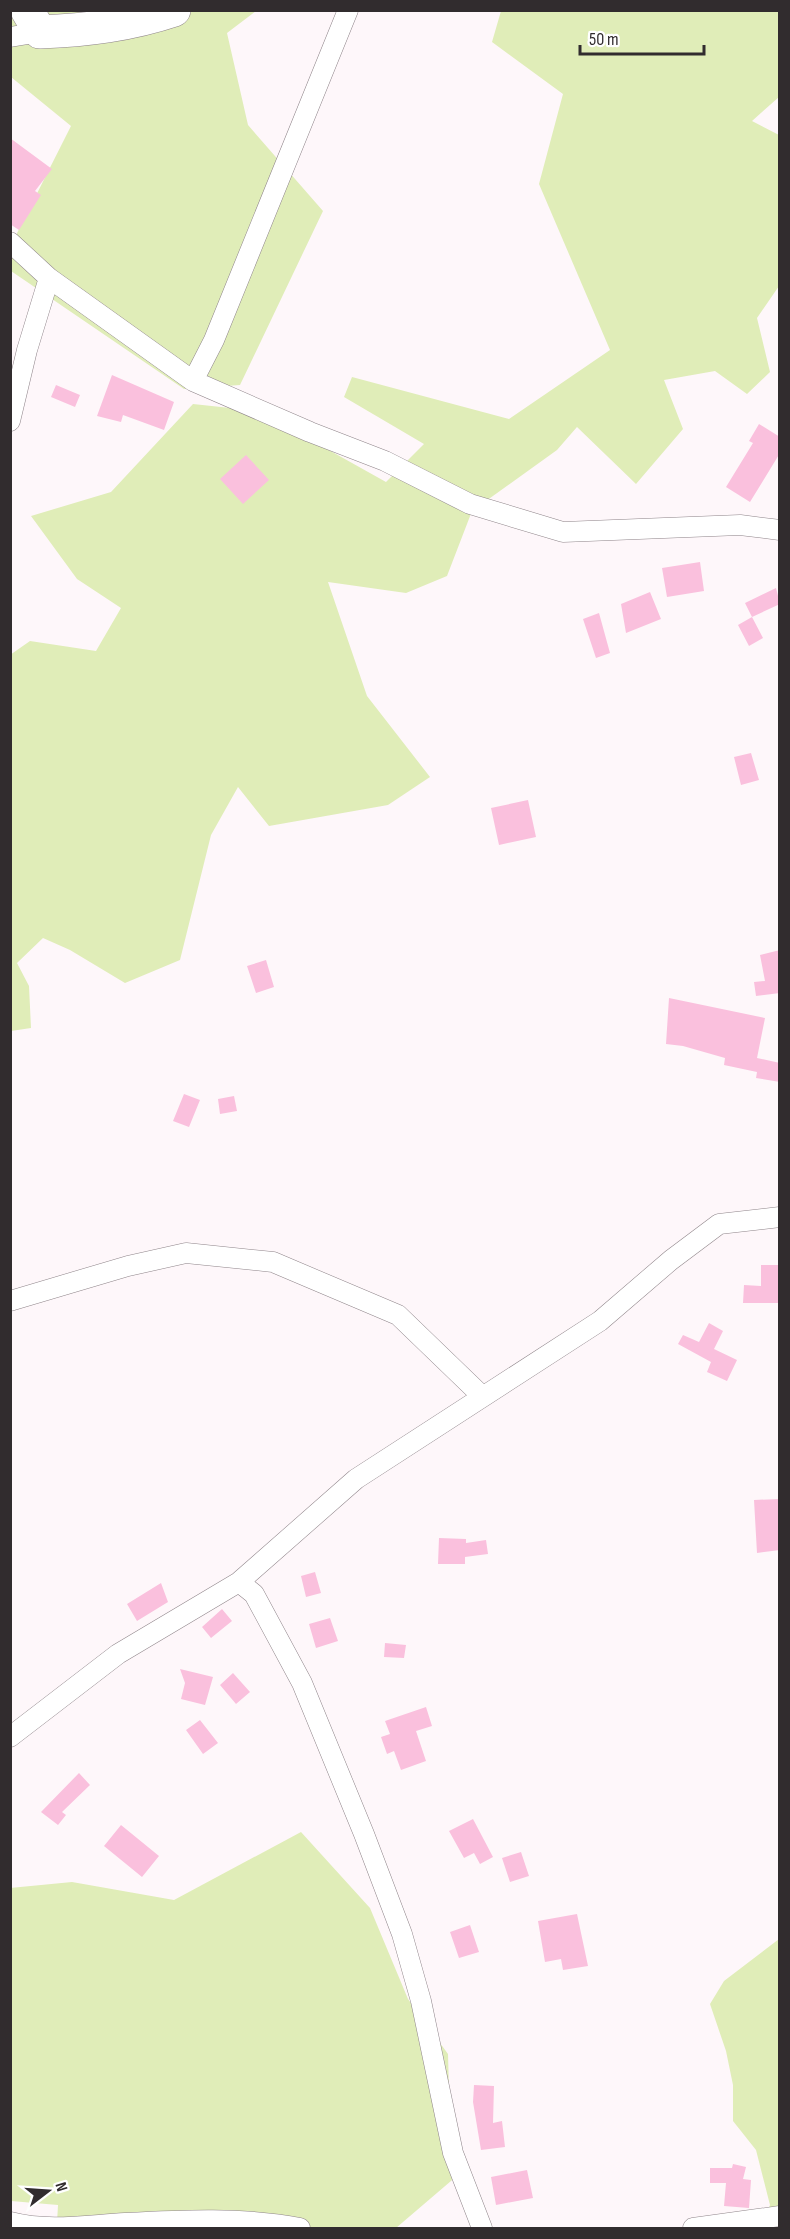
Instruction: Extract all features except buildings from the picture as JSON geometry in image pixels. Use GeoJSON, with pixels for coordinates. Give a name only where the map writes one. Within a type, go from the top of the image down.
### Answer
{"type":"FeatureCollection","features":[{"type":"Feature","properties":{"kind":"highway"},"geometry":{"type":"LineString","coordinates":[[26,27],[100,29],[144,21],[174,10]]}},
{"type":"Feature","properties":{"kind":"street"},"geometry":{"type":"LineString","coordinates":[[193,381],[214,340],[348,10]]}},
{"type":"Feature","properties":{"kind":"street"},"geometry":{"type":"LineString","coordinates":[[10,242],[49,278],[193,381],[310,432],[385,461],[470,504],[563,532],[740,525],[780,530]]}},
{"type":"Feature","properties":{"kind":"street"},"geometry":{"type":"LineString","coordinates":[[10,421],[27,350],[49,278]]}},
{"type":"Feature","properties":{"kind":"street"},"geometry":{"type":"LineString","coordinates":[[10,1737],[118,1654],[239,1582],[356,1479],[600,1321],[671,1260],[719,1224],[780,1217]]}},
{"type":"Feature","properties":{"kind":"street"},"geometry":{"type":"LineString","coordinates":[[10,1301],[128,1266],[186,1253],[273,1262],[398,1315],[482,1396]]}},
{"type":"Feature","properties":{"kind":"street"},"geometry":{"type":"LineString","coordinates":[[239,1582],[254,1594],[302,1683],[329,1743],[373,1856],[402,1934],[421,2001],[453,2153],[482,2229]]}},
{"type":"Feature","properties":{"kind":"street"},"geometry":{"type":"LineString","coordinates":[[693,2229],[780,2216]]}},
{"type":"Feature","properties":{"kind":"street"},"geometry":{"type":"LineString","coordinates":[[10,2222],[34,2228],[164,2221],[271,2223],[300,2229]]}},
{"type":"Feature","properties":{"kind":"green space"},"geometry":{"type":"Polygon","coordinates":[[[11,11],[256,11],[227,33],[248,125],[323,211],[240,385],[184,389],[11,271],[10,247],[71,126],[11,77],[11,11]]]}},
{"type":"Feature","properties":{"kind":"green space"},"geometry":{"type":"Polygon","coordinates":[[[501,11],[779,11],[779,97],[752,121],[779,135],[779,286],[757,318],[770,372],[747,394],[715,371],[664,380],[683,429],[636,484],[577,427],[557,450],[472,511],[447,576],[406,593],[328,582],[367,696],[430,777],[388,805],[269,826],[238,787],[211,835],[180,960],[125,983],[70,950],[43,938],[17,963],[29,986],[31,1028],[11,1031],[10,655],[30,641],[96,651],[121,608],[77,579],[31,516],[111,492],[193,404],[259,411],[386,482],[424,444],[344,397],[352,377],[509,419],[610,350],[539,184],[563,94],[492,42],[501,11]]]}},
{"type":"Feature","properties":{"kind":"green space"},"geometry":{"type":"Polygon","coordinates":[[[301,1832],[370,1908],[408,1999],[448,2054],[450,2127],[458,2175],[396,2228],[50,2228],[57,2223],[58,2205],[11,2201],[10,1888],[72,1882],[174,1900],[301,1832]]]}},
{"type":"Feature","properties":{"kind":"green space"},"geometry":{"type":"Polygon","coordinates":[[[779,1939],[779,2228],[760,2228],[770,2205],[756,2150],[733,2121],[733,2085],[726,2051],[710,2004],[724,1981],[779,1939]]]}}]}
